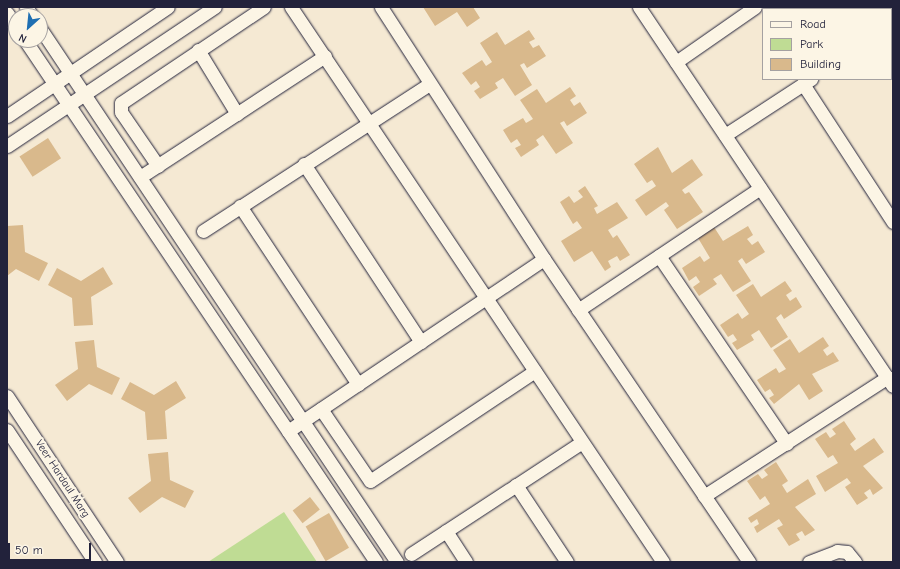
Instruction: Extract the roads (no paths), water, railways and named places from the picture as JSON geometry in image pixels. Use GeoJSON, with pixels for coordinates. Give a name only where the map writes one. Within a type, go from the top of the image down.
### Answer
{"type":"FeatureCollection","features":[{"type":"Feature","properties":{"kind":"street"},"geometry":{"type":"LineString","coordinates":[[7,116],[168,7]]}},
{"type":"Feature","properties":{"kind":"street"},"geometry":{"type":"LineString","coordinates":[[7,146],[215,7]]}},
{"type":"Feature","properties":{"kind":"street"},"geometry":{"type":"LineString","coordinates":[[158,166],[121,112],[121,103],[264,7]]}},
{"type":"Feature","properties":{"kind":"street"},"geometry":{"type":"LineString","coordinates":[[291,7],[369,121],[663,562]]}},
{"type":"Feature","properties":{"kind":"street"},"geometry":{"type":"LineString","coordinates":[[381,7],[429,84],[544,259],[749,562]]}},
{"type":"Feature","properties":{"kind":"street"},"geometry":{"type":"LineString","coordinates":[[639,7],[890,382],[704,496]]}},
{"type":"Feature","properties":{"kind":"street"},"geometry":{"type":"LineString","coordinates":[[676,62],[755,7]]}},
{"type":"Feature","properties":{"kind":"street"},"geometry":{"type":"LineString","coordinates":[[48,40],[304,419],[397,562]]}},
{"type":"Feature","properties":{"kind":"street"},"geometry":{"type":"LineString","coordinates":[[30,48],[376,562]]}},
{"type":"Feature","properties":{"kind":"street"},"geometry":{"type":"LineString","coordinates":[[198,50],[237,114]]}},
{"type":"Feature","properties":{"kind":"street"},"geometry":{"type":"LineString","coordinates":[[140,177],[325,56]]}},
{"type":"Feature","properties":{"kind":"street"},"geometry":{"type":"LineString","coordinates":[[725,135],[807,82],[893,222]]}},
{"type":"Feature","properties":{"kind":"street"},"geometry":{"type":"LineString","coordinates":[[203,231],[369,121],[429,84]]}},
{"type":"Feature","properties":{"kind":"street"},"geometry":{"type":"LineString","coordinates":[[304,164],[421,342]]}},
{"type":"Feature","properties":{"kind":"street"},"geometry":{"type":"LineString","coordinates":[[578,310],[760,188]]}},
{"type":"Feature","properties":{"kind":"street"},"geometry":{"type":"LineString","coordinates":[[240,206],[358,384]]}},
{"type":"Feature","properties":{"kind":"street"},"geometry":{"type":"LineString","coordinates":[[659,256],[788,444]]}},
{"type":"Feature","properties":{"kind":"street"},"geometry":{"type":"LineString","coordinates":[[288,431],[544,259]]}},
{"type":"Feature","properties":{"kind":"street"},"geometry":{"type":"LineString","coordinates":[[321,409],[370,480],[535,371]]}},
{"type":"Feature","properties":{"kind":"street","name":"Veer Hardaul Marg"},"geometry":{"type":"LineString","coordinates":[[7,396],[117,562]]}},
{"type":"Feature","properties":{"kind":"street","name":"Veer Hardaul Marg"},"geometry":{"type":"LineString","coordinates":[[7,430],[95,562]]}},
{"type":"Feature","properties":{"kind":"street"},"geometry":{"type":"LineString","coordinates":[[411,554],[582,442]]}},
{"type":"Feature","properties":{"kind":"street"},"geometry":{"type":"LineString","coordinates":[[516,486],[567,562]]}},
{"type":"Feature","properties":{"kind":"street"},"geometry":{"type":"LineString","coordinates":[[446,531],[466,562]]}},
{"type":"Feature","properties":{"kind":"street"},"geometry":{"type":"LineString","coordinates":[[809,562],[837,551],[847,552],[855,562]]}}]}
